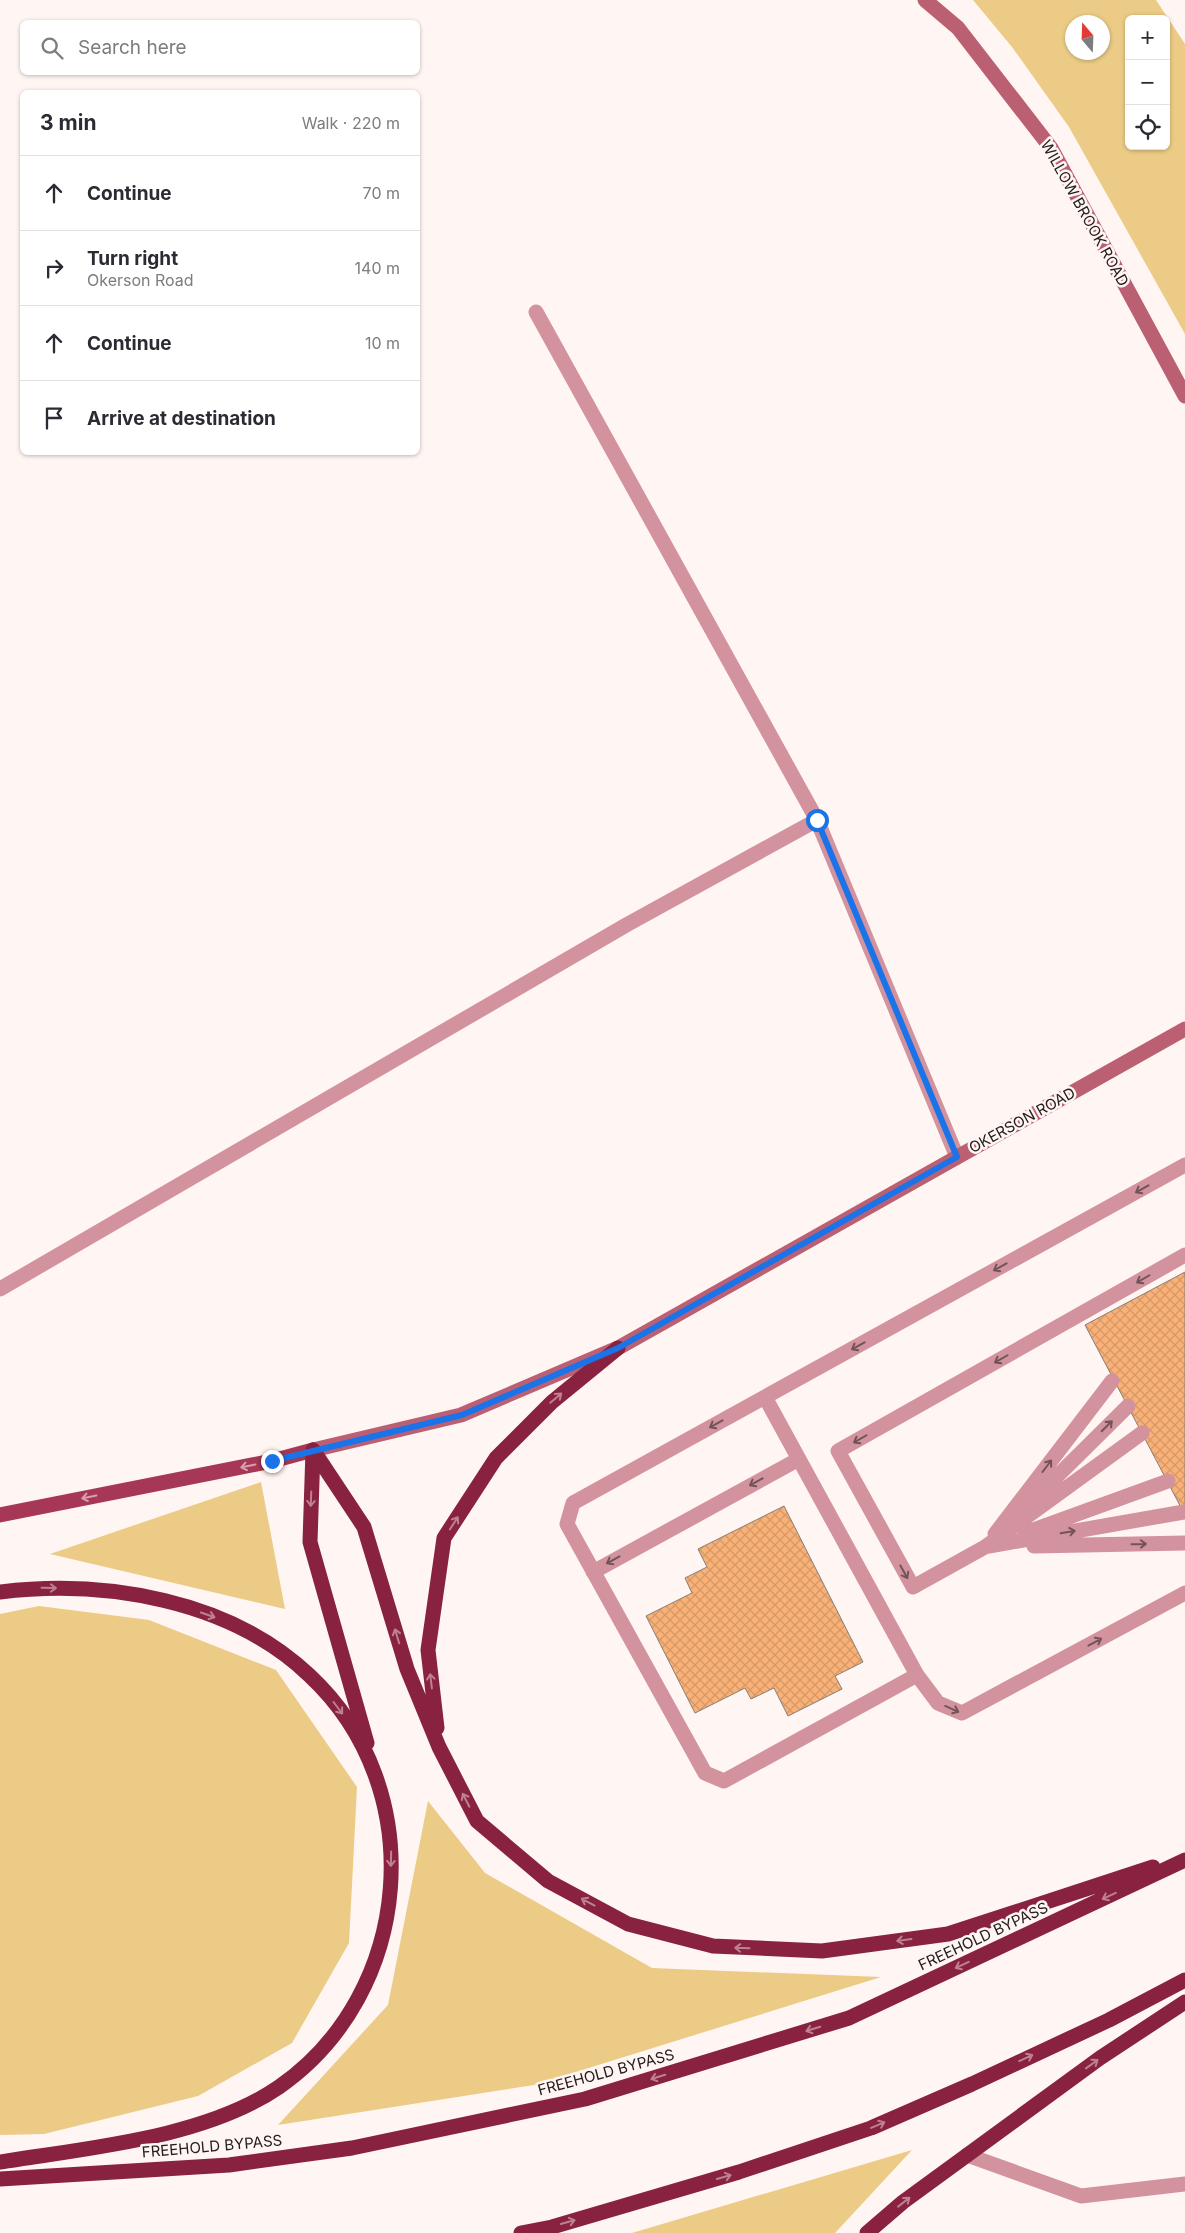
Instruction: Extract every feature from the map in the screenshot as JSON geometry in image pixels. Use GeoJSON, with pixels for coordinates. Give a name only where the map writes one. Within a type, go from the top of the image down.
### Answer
{"type":"FeatureCollection","features":[{"type":"Feature","properties":{"kind":"highway"},"geometry":{"type":"LineString","coordinates":[[439,1747],[428,1650],[444,1538],[496,1458],[552,1402],[618,1348]]}},
{"type":"Feature","properties":{"kind":"highway"},"geometry":{"type":"LineString","coordinates":[[313,1450],[364,1527],[407,1669],[439,1747],[477,1821],[548,1881],[628,1924],[713,1946],[822,1951],[948,1934],[1185,1856]]}},
{"type":"Feature","properties":{"kind":"highway"},"geometry":{"type":"LineString","coordinates":[[0,2162],[97,2147],[178,2130],[217,2118],[257,2100],[307,2066],[340,2030],[362,1993],[378,1954],[390,1900],[391,1851],[385,1809],[310,1542],[313,1450]]}},
{"type":"Feature","properties":{"kind":"highway"},"geometry":{"type":"LineString","coordinates":[[0,1592],[31,1588],[87,1589],[136,1595],[178,1605],[219,1619],[267,1643],[308,1673],[344,1715],[368,1757],[385,1809]]}},
{"type":"Feature","properties":{"kind":"highway","name":"FREEHOLD BYPASS"},"geometry":{"type":"LineString","coordinates":[[0,2179],[229,2165],[352,2148],[586,2099],[849,2018],[1185,1860]]}},
{"type":"Feature","properties":{"kind":"highway"},"geometry":{"type":"LineString","coordinates":[[521,2233],[552,2227],[739,2172],[871,2128],[1109,2020],[1185,1980]]}},
{"type":"Feature","properties":{"kind":"highway"},"geometry":{"type":"LineString","coordinates":[[867,2233],[903,2202],[1100,2058],[1185,2002]]}},
{"type":"Feature","properties":{"kind":"main road"},"geometry":{"type":"LineString","coordinates":[[0,1515],[272,1461],[313,1450]]}},
{"type":"Feature","properties":{"kind":"street","name":"WILLOW BROOK ROAD"},"geometry":{"type":"LineString","coordinates":[[925,0],[958,28],[1051,148],[1185,396]]}},
{"type":"Feature","properties":{"kind":"street","name":"OKERSON ROAD"},"geometry":{"type":"LineString","coordinates":[[313,1450],[462,1415],[618,1348],[1185,1029]]}},
{"type":"Feature","properties":{"kind":"lane"},"geometry":{"type":"LineString","coordinates":[[536,312],[817,820],[957,1157]]}},
{"type":"Feature","properties":{"kind":"lane"},"geometry":{"type":"LineString","coordinates":[[0,1288],[628,924],[817,820]]}},
{"type":"Feature","properties":{"kind":"lane"},"geometry":{"type":"LineString","coordinates":[[918,1676],[724,1781],[704,1773],[567,1524],[573,1503],[1185,1165]]}},
{"type":"Feature","properties":{"kind":"lane"},"geometry":{"type":"LineString","coordinates":[[1142,1433],[986,1547],[912,1587],[838,1451],[1185,1255]]}},
{"type":"Feature","properties":{"kind":"lane"},"geometry":{"type":"LineString","coordinates":[[986,1547],[1112,1381]]}},
{"type":"Feature","properties":{"kind":"lane"},"geometry":{"type":"LineString","coordinates":[[765,1397],[918,1676],[938,1703],[962,1713],[1185,1593]]}},
{"type":"Feature","properties":{"kind":"lane"},"geometry":{"type":"LineString","coordinates":[[986,1547],[1128,1406]]}},
{"type":"Feature","properties":{"kind":"lane"},"geometry":{"type":"LineString","coordinates":[[593,1572],[799,1459]]}},
{"type":"Feature","properties":{"kind":"lane"},"geometry":{"type":"LineString","coordinates":[[986,1547],[1168,1481]]}},
{"type":"Feature","properties":{"kind":"lane"},"geometry":{"type":"LineString","coordinates":[[986,1547],[1184,1512]]}},
{"type":"Feature","properties":{"kind":"lane"},"geometry":{"type":"LineString","coordinates":[[986,1547],[1185,1543]]}},
{"type":"Feature","properties":{"kind":"lane"},"geometry":{"type":"LineString","coordinates":[[968,2155],[1081,2196],[1185,2184]]}},
{"type":"Feature","properties":{"kind":"shaded area"},"geometry":{"type":"Polygon","coordinates":[[[973,0],[1156,0],[1166,15],[1125,15],[1125,150],[1170,150],[1170,21],[1185,44],[1185,334],[1069,127],[1012,47],[973,0]]]}},
{"type":"Feature","properties":{"kind":"shaded area"},"geometry":{"type":"Polygon","coordinates":[[[261,1482],[285,1609],[50,1554],[261,1482]]]}},
{"type":"Feature","properties":{"kind":"shaded area"},"geometry":{"type":"Polygon","coordinates":[[[39,1606],[149,1620],[276,1670],[357,1787],[349,1943],[292,2043],[198,2096],[44,2134],[0,2135],[0,1614],[39,1606]]]}},
{"type":"Feature","properties":{"kind":"shaded area"},"geometry":{"type":"Polygon","coordinates":[[[428,1801],[485,1873],[652,1968],[881,1977],[534,2085],[278,2125],[388,2005],[428,1801]]]}},
{"type":"Feature","properties":{"kind":"shaded area"},"geometry":{"type":"Polygon","coordinates":[[[912,2150],[835,2233],[632,2233],[912,2150]]]}},
{"type":"Feature","properties":{"kind":"building"},"geometry":{"type":"Polygon","coordinates":[[[1185,1272],[1185,1515],[1085,1325],[1185,1272]]]}},
{"type":"Feature","properties":{"kind":"building"},"geometry":{"type":"Polygon","coordinates":[[[784,1506],[863,1662],[835,1676],[842,1689],[788,1716],[774,1688],[751,1699],[745,1688],[695,1713],[646,1616],[692,1593],[685,1578],[707,1567],[698,1549],[784,1506]]]}},
{"type":"Feature","properties":{"kind":"route"},"geometry":{"type":"LineString","coordinates":[[272,1461],[462,1415],[618,1348],[957,1157],[817,820]]}}]}
